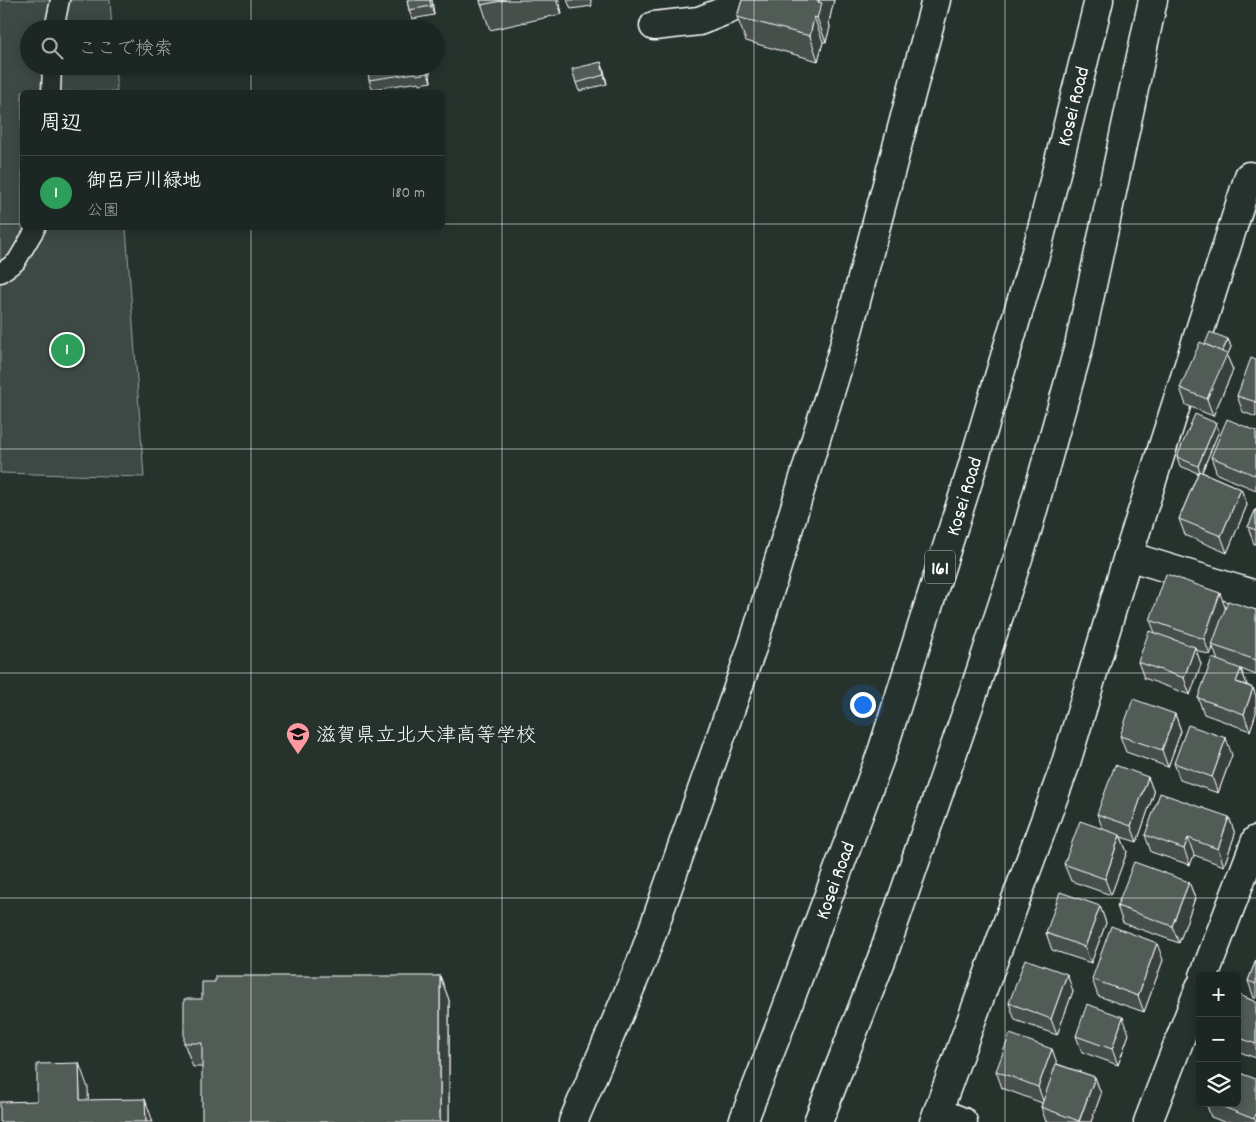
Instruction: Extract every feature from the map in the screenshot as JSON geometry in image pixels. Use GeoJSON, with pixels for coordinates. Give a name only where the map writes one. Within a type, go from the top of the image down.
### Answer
{"type":"FeatureCollection","features":[{"type":"Feature","properties":{"kind":"main road"},"geometry":{"type":"LineString","coordinates":[[654,26],[699,21],[732,8],[735,0]]}},
{"type":"Feature","properties":{"kind":"main road"},"geometry":{"type":"LineString","coordinates":[[572,1122],[643,958],[753,645],[843,350],[936,0]]}},
{"type":"Feature","properties":{"kind":"main road","name":"Kosei Road"},"geometry":{"type":"LineString","coordinates":[[743,1122],[882,752],[969,478],[1038,246],[1099,0]]}},
{"type":"Feature","properties":{"kind":"main road"},"geometry":{"type":"LineString","coordinates":[[818,1122],[885,949],[1027,530],[1079,346],[1153,0]]}},
{"type":"Feature","properties":{"kind":"main road"},"geometry":{"type":"LineString","coordinates":[[945,1119],[1065,766],[1128,556],[1249,176],[1256,177]]}},
{"type":"Feature","properties":{"kind":"main road"},"geometry":{"type":"LineString","coordinates":[[1128,556],[1256,595]]}},
{"type":"Feature","properties":{"kind":"main road"},"geometry":{"type":"LineString","coordinates":[[1206,972],[1256,840]]}},
{"type":"Feature","properties":{"kind":"main road"},"geometry":{"type":"LineString","coordinates":[[1148,1122],[1196,997]]}},
{"type":"Feature","properties":{"kind":"lane"},"geometry":{"type":"LineString","coordinates":[[56,20],[60,0]]}},
{"type":"Feature","properties":{"kind":"lane"},"geometry":{"type":"LineString","coordinates":[[51,90],[52,75]]}},
{"type":"Feature","properties":{"kind":"lane"},"geometry":{"type":"LineString","coordinates":[[0,273],[16,262],[35,230]]}},
{"type":"Feature","properties":{"kind":"shaded area"},"geometry":{"type":"Polygon","coordinates":[[[0,0],[110,0],[111,20],[20,20],[20,75],[116,75],[117,90],[20,90],[20,230],[126,230],[144,477],[0,473],[0,0]]]}},
{"type":"Feature","properties":{"kind":"building"},"geometry":{"type":"Polygon","coordinates":[[[407,0],[430,0],[431,6],[409,10],[407,0]]]}},
{"type":"Feature","properties":{"kind":"building"},"geometry":{"type":"Polygon","coordinates":[[[480,0],[506,0],[481,5],[480,0]]]}},
{"type":"Feature","properties":{"kind":"building"},"geometry":{"type":"Polygon","coordinates":[[[742,0],[819,0],[818,2],[822,3],[817,18],[814,17],[810,36],[737,17],[742,0]]]}},
{"type":"Feature","properties":{"kind":"building"},"geometry":{"type":"Polygon","coordinates":[[[601,62],[604,75],[576,83],[572,69],[601,62]]]}},
{"type":"Feature","properties":{"kind":"building"},"geometry":{"type":"Polygon","coordinates":[[[368,75],[403,75],[369,80],[368,75]]]}},
{"type":"Feature","properties":{"kind":"building"},"geometry":{"type":"Polygon","coordinates":[[[1210,332],[1228,339],[1222,352],[1205,344],[1210,332]]]}},
{"type":"Feature","properties":{"kind":"building"},"geometry":{"type":"Polygon","coordinates":[[[1200,342],[1227,354],[1207,399],[1180,388],[1200,342]]]}},
{"type":"Feature","properties":{"kind":"building"},"geometry":{"type":"Polygon","coordinates":[[[1251,358],[1256,360],[1256,402],[1237,396],[1251,358]]]}},
{"type":"Feature","properties":{"kind":"building"},"geometry":{"type":"Polygon","coordinates":[[[1195,414],[1216,423],[1198,466],[1177,457],[1195,414]]]}},
{"type":"Feature","properties":{"kind":"building"},"geometry":{"type":"Polygon","coordinates":[[[1227,419],[1256,431],[1256,472],[1254,475],[1211,457],[1227,419]]]}},
{"type":"Feature","properties":{"kind":"building"},"geometry":{"type":"Polygon","coordinates":[[[1199,471],[1241,489],[1221,536],[1179,519],[1199,471]]]}},
{"type":"Feature","properties":{"kind":"building"},"geometry":{"type":"Polygon","coordinates":[[[1256,509],[1256,530],[1248,527],[1256,509]]]}},
{"type":"Feature","properties":{"kind":"building"},"geometry":{"type":"Polygon","coordinates":[[[1166,574],[1220,593],[1204,639],[1150,620],[1166,574]]]}},
{"type":"Feature","properties":{"kind":"building"},"geometry":{"type":"Polygon","coordinates":[[[1228,601],[1256,610],[1256,660],[1212,645],[1228,601]]]}},
{"type":"Feature","properties":{"kind":"building"},"geometry":{"type":"Polygon","coordinates":[[[1149,631],[1195,647],[1184,678],[1138,662],[1149,631]]]}},
{"type":"Feature","properties":{"kind":"building"},"geometry":{"type":"Polygon","coordinates":[[[1212,658],[1241,669],[1236,682],[1253,688],[1244,714],[1198,698],[1212,658]]]}},
{"type":"Feature","properties":{"kind":"building"},"geometry":{"type":"Polygon","coordinates":[[[1133,699],[1175,714],[1162,750],[1120,736],[1133,699]]]}},
{"type":"Feature","properties":{"kind":"building"},"geometry":{"type":"Polygon","coordinates":[[[1188,725],[1226,738],[1212,777],[1174,763],[1188,725]]]}},
{"type":"Feature","properties":{"kind":"building"},"geometry":{"type":"Polygon","coordinates":[[[1115,765],[1148,777],[1131,826],[1097,814],[1115,765]]]}},
{"type":"Feature","properties":{"kind":"building"},"geometry":{"type":"Polygon","coordinates":[[[1160,793],[1229,817],[1218,849],[1188,838],[1184,849],[1145,835],[1160,793]]]}},
{"type":"Feature","properties":{"kind":"building"},"geometry":{"type":"Polygon","coordinates":[[[1080,821],[1120,835],[1105,879],[1064,864],[1080,821]]]}},
{"type":"Feature","properties":{"kind":"building"},"geometry":{"type":"Polygon","coordinates":[[[1134,862],[1189,882],[1172,926],[1117,906],[1134,862]]]}},
{"type":"Feature","properties":{"kind":"building"},"geometry":{"type":"Polygon","coordinates":[[[1060,892],[1100,906],[1085,947],[1046,933],[1060,892]]]}},
{"type":"Feature","properties":{"kind":"building"},"geometry":{"type":"Polygon","coordinates":[[[1111,926],[1157,943],[1138,996],[1092,979],[1111,926]]]}},
{"type":"Feature","properties":{"kind":"building"},"geometry":{"type":"Polygon","coordinates":[[[1025,959],[1067,974],[1051,1019],[1009,1003],[1025,959]]]}},
{"type":"Feature","properties":{"kind":"building"},"geometry":{"type":"Polygon","coordinates":[[[1256,960],[1256,984],[1248,981],[1256,960]]]}},
{"type":"Feature","properties":{"kind":"building"},"geometry":{"type":"Polygon","coordinates":[[[215,976],[440,976],[440,1122],[202,1122],[202,1043],[184,1043],[184,999],[202,999],[202,982],[215,982],[215,976]]]}},
{"type":"Feature","properties":{"kind":"building"},"geometry":{"type":"Polygon","coordinates":[[[1241,996],[1256,1002],[1256,1044],[1241,1038],[1241,996]]]}},
{"type":"Feature","properties":{"kind":"building"},"geometry":{"type":"Polygon","coordinates":[[[1087,1004],[1123,1017],[1112,1049],[1076,1036],[1087,1004]]]}},
{"type":"Feature","properties":{"kind":"building"},"geometry":{"type":"Polygon","coordinates":[[[1010,1034],[1052,1049],[1038,1087],[996,1071],[1010,1034]]]}},
{"type":"Feature","properties":{"kind":"building"},"geometry":{"type":"Polygon","coordinates":[[[79,1063],[80,1100],[145,1099],[146,1122],[0,1122],[0,1102],[37,1101],[37,1064],[79,1063]]]}},
{"type":"Feature","properties":{"kind":"building"},"geometry":{"type":"Polygon","coordinates":[[[1056,1064],[1095,1077],[1079,1121],[1041,1107],[1056,1064]]]}},
{"type":"Feature","properties":{"kind":"building"},"geometry":{"type":"Polygon","coordinates":[[[1241,1073],[1256,1079],[1256,1114],[1254,1119],[1223,1107],[1241,1107],[1241,1073]]]}},
{"type":"Feature","properties":{"kind":"place","name":"御呂戸川緑地"},"geometry":{"type":"Point","coordinates":[67,350]}},
{"type":"Feature","properties":{"kind":"place","name":"滋賀県立北大津高等学校"},"geometry":{"type":"Point","coordinates":[298,755]}}]}
